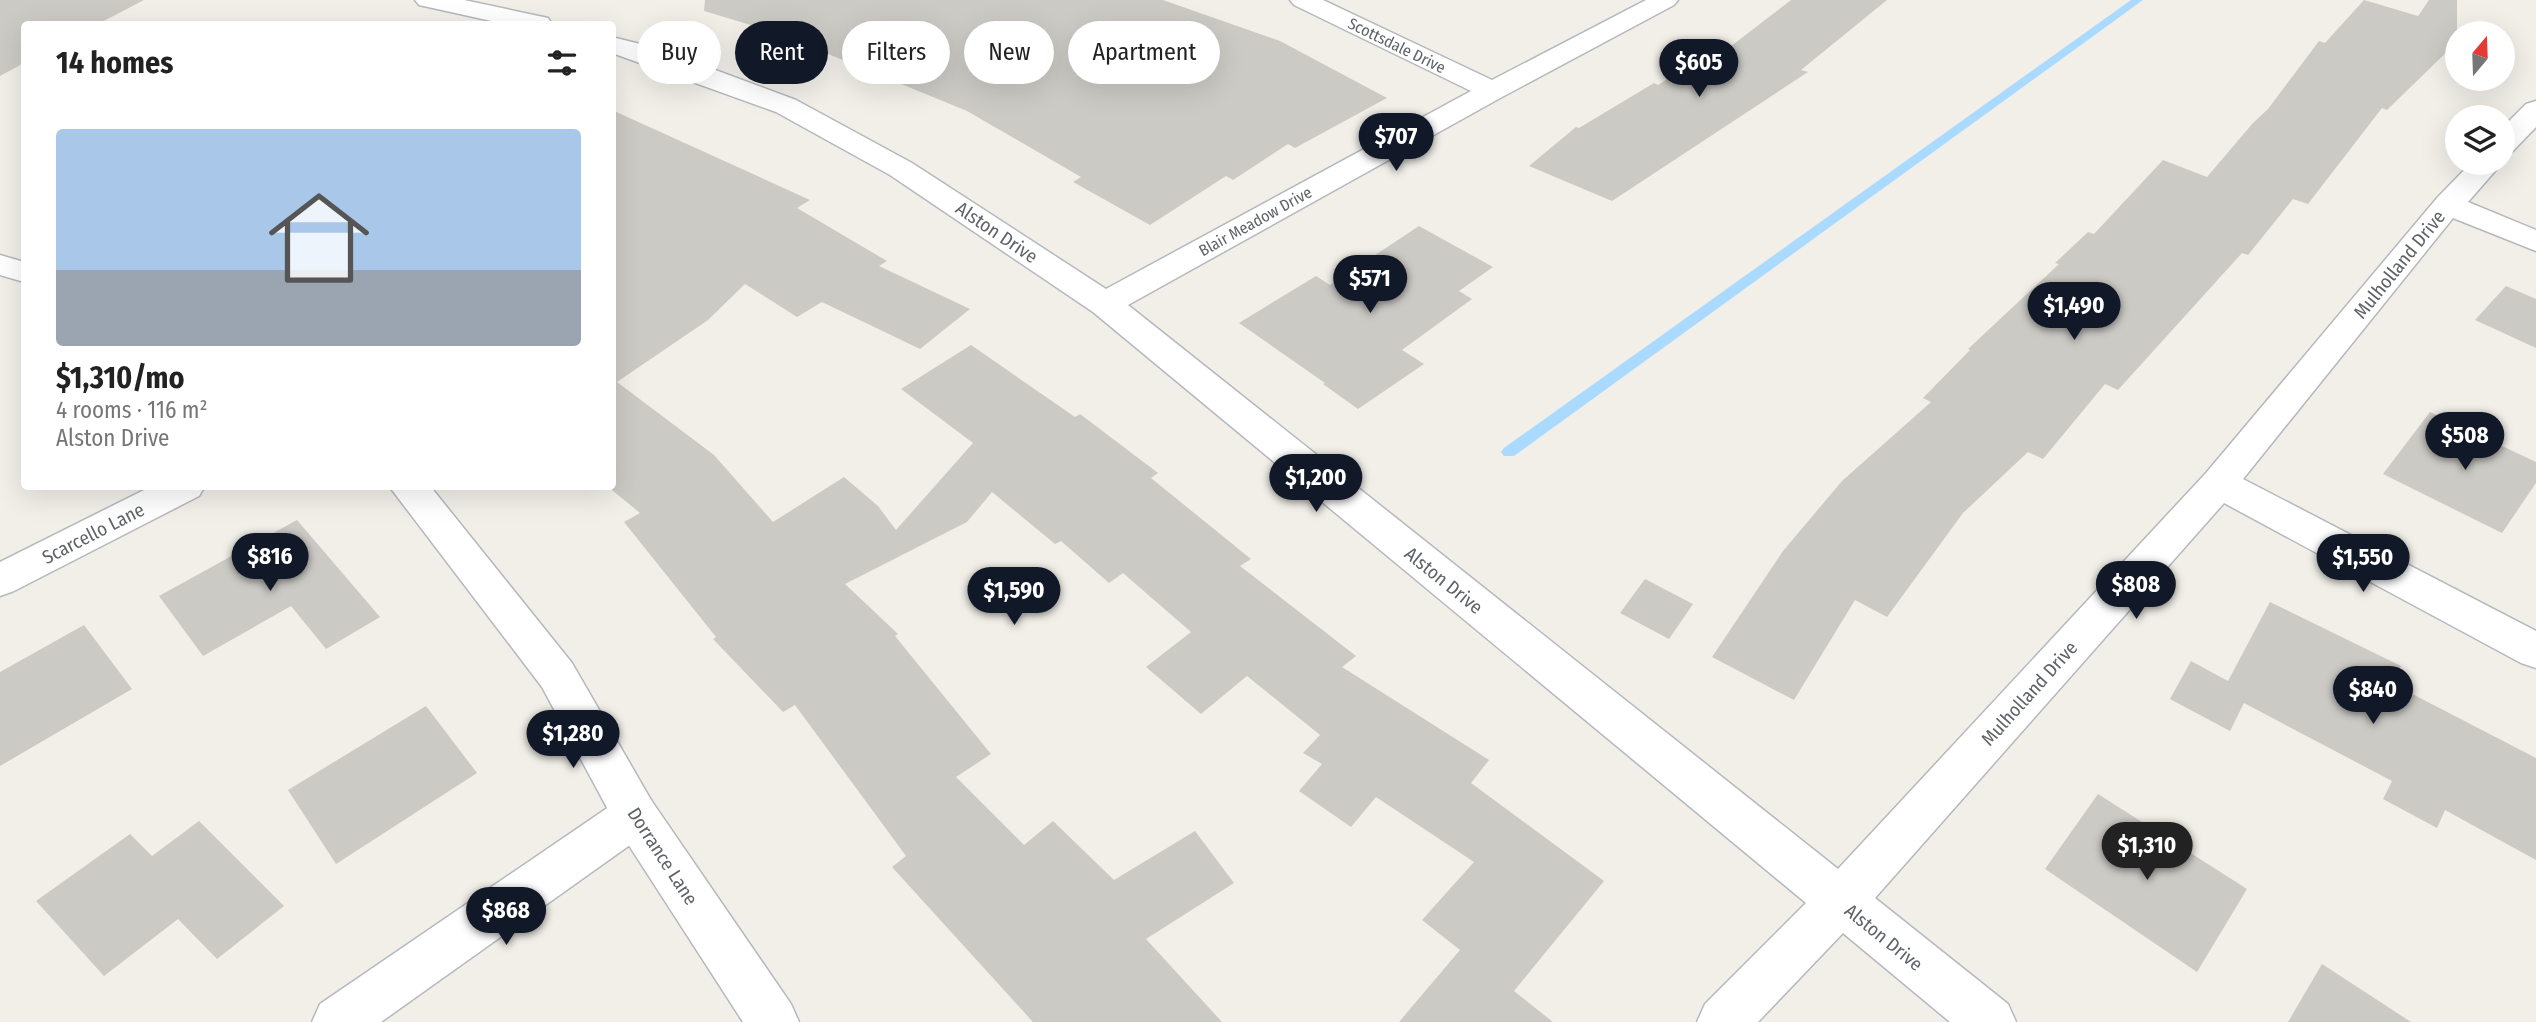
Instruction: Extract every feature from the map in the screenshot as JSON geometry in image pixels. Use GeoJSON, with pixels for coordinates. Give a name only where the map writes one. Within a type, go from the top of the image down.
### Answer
{"type":"FeatureCollection","features":[{"type":"Feature","properties":{"kind":"street"},"geometry":{"type":"LineString","coordinates":[[428,0],[525,21]]}},
{"type":"Feature","properties":{"kind":"street","name":"Scottsdale Drive"},"geometry":{"type":"LineString","coordinates":[[1303,0],[1492,91]]}},
{"type":"Feature","properties":{"kind":"street","name":"Blair Meadow Drive"},"geometry":{"type":"LineString","coordinates":[[1105,304],[1492,91],[1665,0]]}},
{"type":"Feature","properties":{"kind":"street","name":"Alston Drive"},"geometry":{"type":"LineString","coordinates":[[616,46],[646,54],[786,106],[901,169],[1105,304],[1990,1022]]}},
{"type":"Feature","properties":{"kind":"street"},"geometry":{"type":"LineString","coordinates":[[2515,132],[2536,110]]}},
{"type":"Feature","properties":{"kind":"street","name":"Mulholland Drive"},"geometry":{"type":"LineString","coordinates":[[1723,1022],[1840,902],[2219,483],[2448,205],[2476,175]]}},
{"type":"Feature","properties":{"kind":"street"},"geometry":{"type":"LineString","coordinates":[[2448,205],[2536,241]]}},
{"type":"Feature","properties":{"kind":"street"},"geometry":{"type":"LineString","coordinates":[[0,265],[21,271]]}},
{"type":"Feature","properties":{"kind":"street"},"geometry":{"type":"LineString","coordinates":[[2219,483],[2536,650]]}},
{"type":"Feature","properties":{"kind":"street","name":"Scarcello Lane"},"geometry":{"type":"LineString","coordinates":[[0,580],[178,490]]}},
{"type":"Feature","properties":{"kind":"street","name":"Dorrance Lane"},"geometry":{"type":"LineString","coordinates":[[411,490],[557,675],[635,815],[773,1022]]}},
{"type":"Feature","properties":{"kind":"street"},"geometry":{"type":"LineString","coordinates":[[338,1022],[635,815]]}},
{"type":"Feature","properties":{"kind":"building"},"geometry":{"type":"Polygon","coordinates":[[[0,0],[144,0],[104,21],[21,21],[21,65],[0,76],[0,0]]]}},
{"type":"Feature","properties":{"kind":"building"},"geometry":{"type":"Polygon","coordinates":[[[705,0],[1163,0],[1280,41],[1387,98],[1295,148],[1288,144],[1233,180],[1226,176],[1150,225],[1073,182],[1081,177],[967,111],[901,84],[950,84],[950,21],[842,21],[842,60],[828,54],[828,21],[737,21],[704,11],[705,0]]]}},
{"type":"Feature","properties":{"kind":"building"},"geometry":{"type":"Polygon","coordinates":[[[1791,0],[1887,0],[1801,70],[1808,72],[1612,201],[1529,166],[1576,127],[1579,128],[1654,83],[1658,85],[1703,56],[1713,60],[1791,0]]]}},
{"type":"Feature","properties":{"kind":"building"},"geometry":{"type":"Polygon","coordinates":[[[2364,0],[2418,16],[2429,0],[2457,0],[2457,21],[2445,21],[2445,54],[2387,110],[2382,108],[2308,204],[2293,199],[2248,255],[2242,253],[2118,390],[2105,384],[2043,459],[2028,452],[1963,513],[1887,617],[1855,600],[1794,700],[1712,657],[1783,551],[1842,481],[1931,402],[1923,398],[1970,350],[1968,349],[2059,264],[2055,263],[2088,232],[2094,234],[2163,160],[2207,177],[2268,109],[2319,41],[2325,43],[2364,0]]]}},
{"type":"Feature","properties":{"kind":"building"},"geometry":{"type":"Polygon","coordinates":[[[616,112],[810,200],[797,208],[887,261],[879,266],[970,309],[920,349],[822,302],[797,317],[745,284],[708,320],[617,382],[714,455],[773,522],[844,477],[878,506],[896,530],[973,443],[901,389],[971,345],[1075,417],[1080,414],[1158,473],[1151,478],[1251,559],[1240,566],[1356,656],[1342,667],[1489,760],[1471,783],[1604,881],[1514,991],[1553,1022],[1399,1022],[1460,950],[1422,920],[1474,862],[1376,797],[1351,827],[1299,791],[1322,764],[1303,753],[1320,735],[1247,676],[1201,714],[1146,667],[1191,632],[1123,573],[1109,583],[1061,541],[1055,544],[992,492],[967,522],[845,584],[898,634],[895,636],[991,754],[956,777],[1024,845],[1053,821],[1114,880],[1195,831],[1234,883],[1146,939],[1222,1022],[1033,1022],[892,867],[906,856],[795,705],[783,712],[713,639],[716,637],[624,522],[640,513],[612,490],[616,490],[616,112]]]}},
{"type":"Feature","properties":{"kind":"building"},"geometry":{"type":"Polygon","coordinates":[[[1419,226],[1493,267],[1459,291],[1472,299],[1402,350],[1424,364],[1358,409],[1239,323],[1316,276],[1330,285],[1419,226]]]}},
{"type":"Feature","properties":{"kind":"building"},"geometry":{"type":"Polygon","coordinates":[[[2506,286],[2536,299],[2536,348],[2475,320],[2506,286]]]}},
{"type":"Feature","properties":{"kind":"building"},"geometry":{"type":"Polygon","coordinates":[[[2430,412],[2536,462],[2536,483],[2502,533],[2383,474],[2430,412]]]}},
{"type":"Feature","properties":{"kind":"building"},"geometry":{"type":"Polygon","coordinates":[[[297,520],[380,617],[326,649],[291,606],[203,656],[159,596],[297,520]]]}},
{"type":"Feature","properties":{"kind":"building"},"geometry":{"type":"Polygon","coordinates":[[[1645,579],[1693,604],[1669,639],[1620,613],[1645,579]]]}},
{"type":"Feature","properties":{"kind":"building"},"geometry":{"type":"Polygon","coordinates":[[[2270,602],[2401,666],[2393,684],[2536,758],[2536,860],[2445,810],[2437,828],[2383,799],[2392,781],[2244,703],[2230,731],[2170,699],[2191,661],[2228,681],[2270,602]]]}},
{"type":"Feature","properties":{"kind":"building"},"geometry":{"type":"Polygon","coordinates":[[[84,625],[132,689],[0,766],[0,672],[84,625]]]}},
{"type":"Feature","properties":{"kind":"building"},"geometry":{"type":"Polygon","coordinates":[[[426,706],[477,773],[336,864],[288,790],[426,706]]]}},
{"type":"Feature","properties":{"kind":"building"},"geometry":{"type":"Polygon","coordinates":[[[2098,794],[2247,889],[2197,972],[2045,869],[2098,794]]]}},
{"type":"Feature","properties":{"kind":"building"},"geometry":{"type":"Polygon","coordinates":[[[199,821],[284,906],[217,959],[178,919],[104,976],[36,901],[130,834],[152,856],[199,821]]]}},
{"type":"Feature","properties":{"kind":"building"},"geometry":{"type":"Polygon","coordinates":[[[2322,964],[2411,1022],[2288,1022],[2322,964]]]}},
{"type":"Feature","properties":{"kind":"waterway"},"geometry":{"type":"LineString","coordinates":[[1509,452],[2138,0]]}}]}
